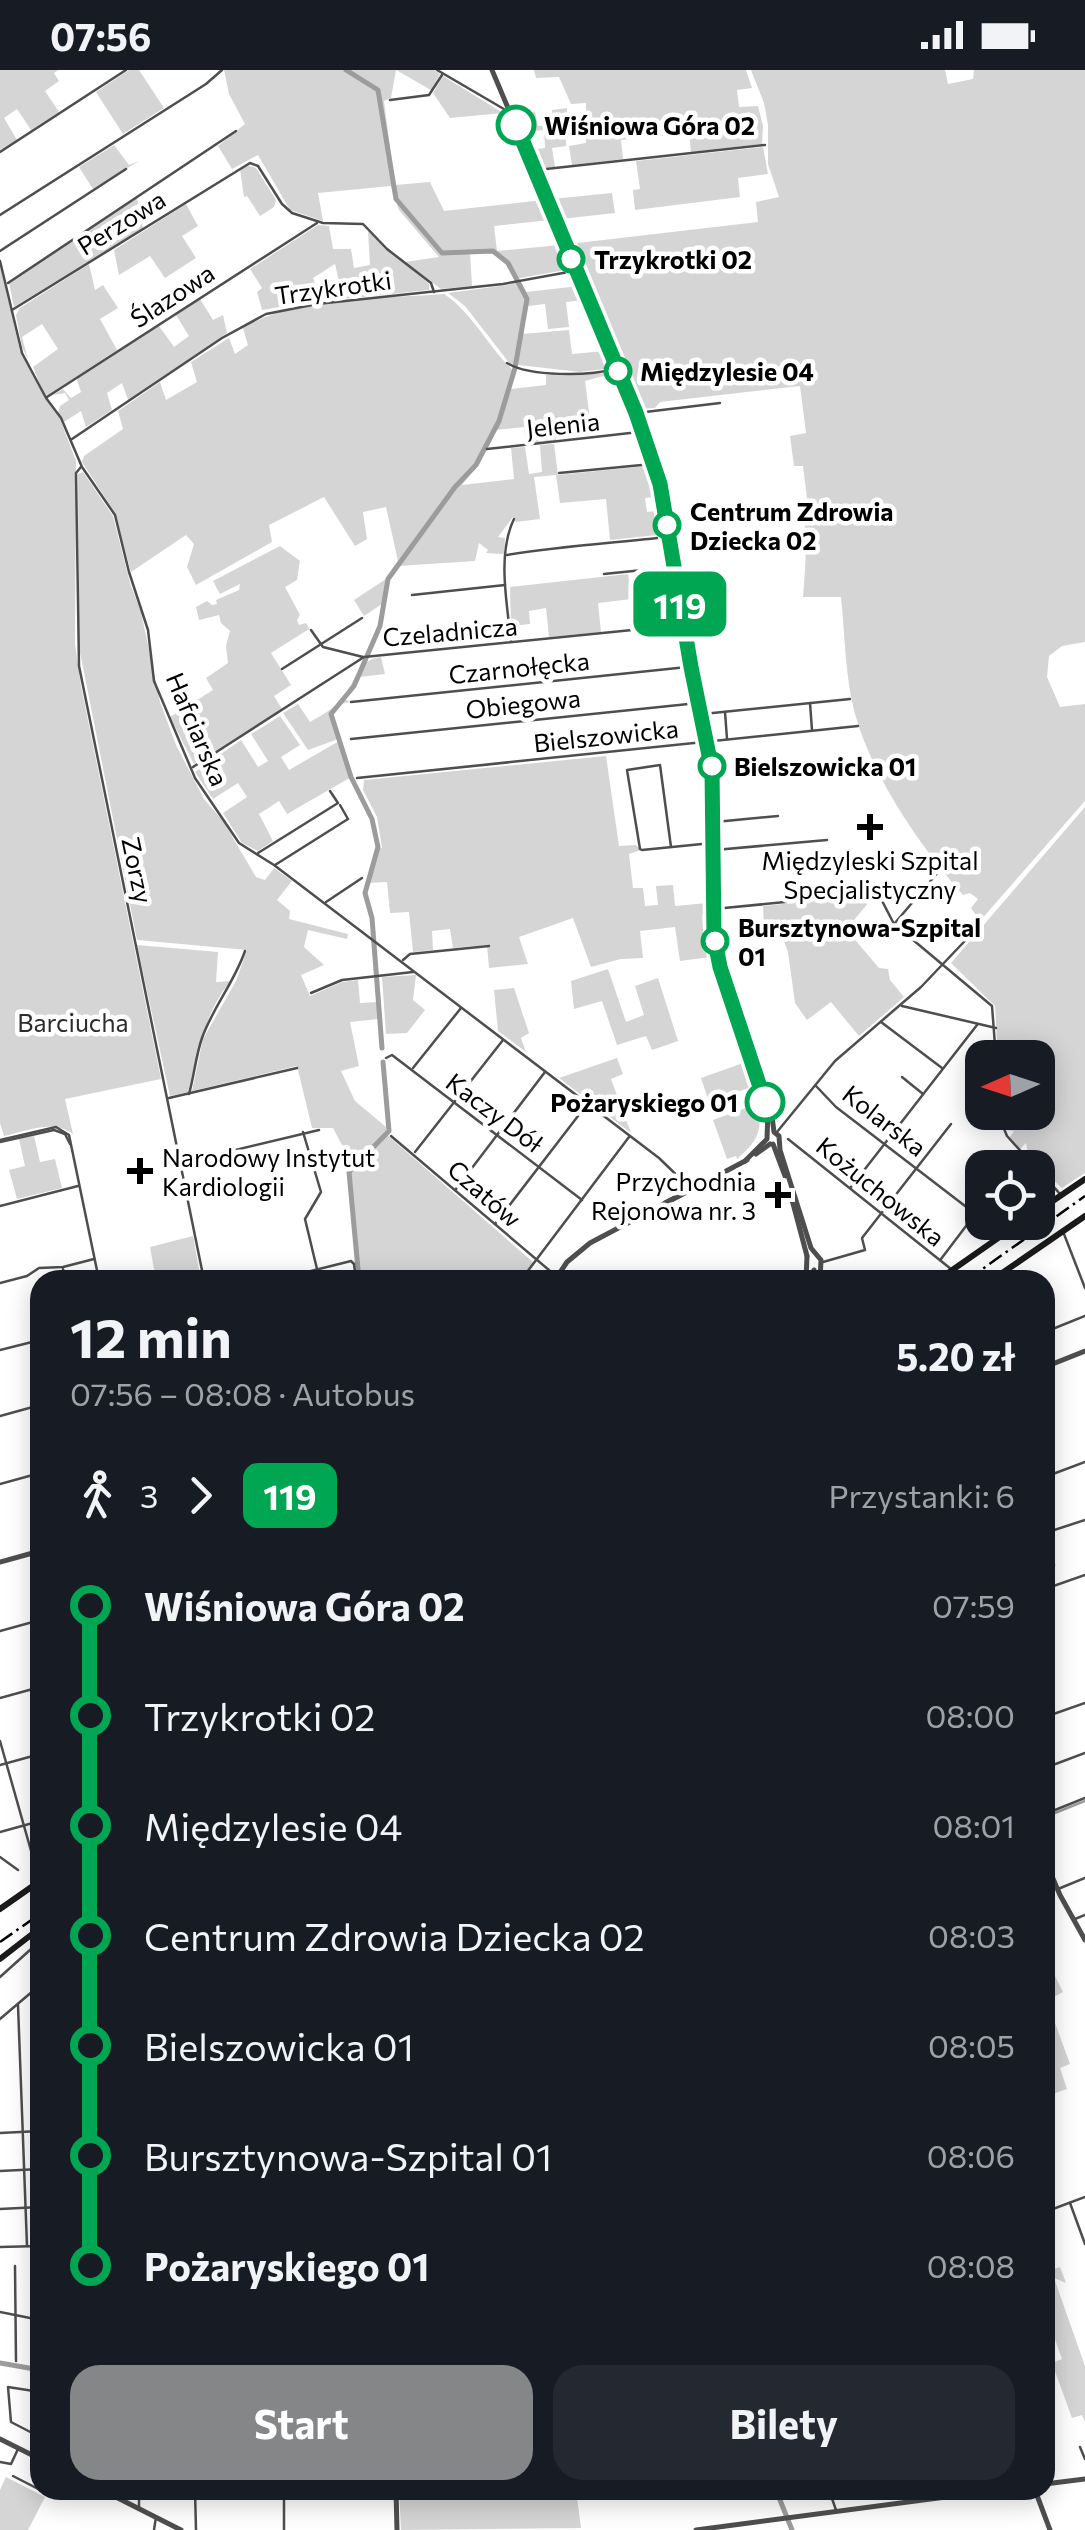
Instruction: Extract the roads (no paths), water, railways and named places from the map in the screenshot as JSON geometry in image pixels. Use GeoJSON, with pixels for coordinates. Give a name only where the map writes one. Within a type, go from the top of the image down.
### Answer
{"type":"FeatureCollection","features":[{"type":"Feature","properties":{"kind":"main road"},"geometry":{"type":"LineString","coordinates":[[1055,1199],[1085,1178]]}},
{"type":"Feature","properties":{"kind":"main road"},"geometry":{"type":"LineString","coordinates":[[1007,1270],[1084,1219]]}},
{"type":"Feature","properties":{"kind":"main road"},"geometry":{"type":"LineString","coordinates":[[952,1270],[995,1240]]}},
{"type":"Feature","properties":{"kind":"main road"},"geometry":{"type":"LineString","coordinates":[[0,1908],[30,1888]]}},
{"type":"Feature","properties":{"kind":"main road"},"geometry":{"type":"LineString","coordinates":[[0,1959],[30,1935]]}},
{"type":"Feature","properties":{"kind":"street"},"geometry":{"type":"LineString","coordinates":[[0,152],[126,70]]}},
{"type":"Feature","properties":{"kind":"street"},"geometry":{"type":"LineString","coordinates":[[0,215],[222,70]]}},
{"type":"Feature","properties":{"kind":"street"},"geometry":{"type":"LineString","coordinates":[[437,70],[510,112]]}},
{"type":"Feature","properties":{"kind":"street"},"geometry":{"type":"LineString","coordinates":[[492,70],[654,464],[712,770],[713,925],[718,959],[768,1109],[772,1138],[807,1256],[816,1270]]}},
{"type":"Feature","properties":{"kind":"street"},"geometry":{"type":"LineString","coordinates":[[390,100],[428,95],[443,74]]}},
{"type":"Feature","properties":{"kind":"street"},"geometry":{"type":"LineString","coordinates":[[493,101],[493,96],[502,93]]}},
{"type":"Feature","properties":{"kind":"street"},"geometry":{"type":"LineString","coordinates":[[7,284],[236,131]]}},
{"type":"Feature","properties":{"kind":"street"},"geometry":{"type":"LineString","coordinates":[[535,170],[765,146]]}},
{"type":"Feature","properties":{"kind":"street","name":"Perzowa"},"geometry":{"type":"LineString","coordinates":[[12,310],[247,163],[258,166],[288,211],[318,222]]}},
{"type":"Feature","properties":{"kind":"street"},"geometry":{"type":"LineString","coordinates":[[0,251],[126,170]]}},
{"type":"Feature","properties":{"kind":"street"},"geometry":{"type":"LineString","coordinates":[[318,222],[363,224],[387,249],[431,283],[434,293]]}},
{"type":"Feature","properties":{"kind":"street","name":"Ślazowa"},"geometry":{"type":"LineString","coordinates":[[46,398],[318,222]]}},
{"type":"Feature","properties":{"kind":"street","name":"Hafciarska"},"geometry":{"type":"LineString","coordinates":[[0,262],[22,354],[71,439],[82,467],[115,515],[128,572],[148,630],[154,682],[202,791],[239,843],[462,1006],[659,1158],[692,1190]]}},
{"type":"Feature","properties":{"kind":"street","name":"Trzykrotki"},"geometry":{"type":"LineString","coordinates":[[71,439],[254,318],[317,304],[434,293],[576,270]]}},
{"type":"Feature","properties":{"kind":"street"},"geometry":{"type":"LineString","coordinates":[[507,363],[515,368],[563,373],[616,368]]}},
{"type":"Feature","properties":{"kind":"street"},"geometry":{"type":"LineString","coordinates":[[636,413],[720,403]]}},
{"type":"Feature","properties":{"kind":"street","name":"Jelenia"},"geometry":{"type":"LineString","coordinates":[[487,450],[643,431]]}},
{"type":"Feature","properties":{"kind":"street"},"geometry":{"type":"LineString","coordinates":[[559,473],[654,464]]}},
{"type":"Feature","properties":{"kind":"street","name":"Zorzy"},"geometry":{"type":"LineString","coordinates":[[82,467],[76,473],[79,666],[202,1270]]}},
{"type":"Feature","properties":{"kind":"street"},"geometry":{"type":"LineString","coordinates":[[511,644],[505,585],[509,530],[514,519]]}},
{"type":"Feature","properties":{"kind":"street"},"geometry":{"type":"LineString","coordinates":[[507,555],[668,536]]}},
{"type":"Feature","properties":{"kind":"street"},"geometry":{"type":"LineString","coordinates":[[604,574],[673,567]]}},
{"type":"Feature","properties":{"kind":"street"},"geometry":{"type":"LineString","coordinates":[[412,595],[505,585]]}},
{"type":"Feature","properties":{"kind":"street"},"geometry":{"type":"LineString","coordinates":[[282,668],[362,618]]}},
{"type":"Feature","properties":{"kind":"street","name":"Czeladnicza"},"geometry":{"type":"LineString","coordinates":[[192,767],[366,657],[683,625]]}},
{"type":"Feature","properties":{"kind":"street"},"geometry":{"type":"LineString","coordinates":[[311,630],[320,645],[366,657]]}},
{"type":"Feature","properties":{"kind":"street","name":"Czarnołęcka"},"geometry":{"type":"LineString","coordinates":[[351,702],[691,667]]}},
{"type":"Feature","properties":{"kind":"street"},"geometry":{"type":"LineString","coordinates":[[702,714],[850,700]]}},
{"type":"Feature","properties":{"kind":"street","name":"Obiegowa"},"geometry":{"type":"LineString","coordinates":[[351,738],[699,703]]}},
{"type":"Feature","properties":{"kind":"street"},"geometry":{"type":"LineString","coordinates":[[810,703],[812,732]]}},
{"type":"Feature","properties":{"kind":"street"},"geometry":{"type":"LineString","coordinates":[[724,712],[727,740]]}},
{"type":"Feature","properties":{"kind":"street","name":"Bielszowicka"},"geometry":{"type":"LineString","coordinates":[[357,778],[858,726]]}},
{"type":"Feature","properties":{"kind":"street"},"geometry":{"type":"LineString","coordinates":[[672,847],[660,765],[626,770],[640,849],[827,840]]}},
{"type":"Feature","properties":{"kind":"street"},"geometry":{"type":"LineString","coordinates":[[274,865],[348,819],[330,790]]}},
{"type":"Feature","properties":{"kind":"street"},"geometry":{"type":"LineString","coordinates":[[257,853],[338,802]]}},
{"type":"Feature","properties":{"kind":"street"},"geometry":{"type":"LineString","coordinates":[[714,822],[778,816]]}},
{"type":"Feature","properties":{"kind":"street"},"geometry":{"type":"LineString","coordinates":[[894,924],[939,871]]}},
{"type":"Feature","properties":{"kind":"street"},"geometry":{"type":"LineString","coordinates":[[324,904],[362,878]]}},
{"type":"Feature","properties":{"kind":"street"},"geometry":{"type":"LineString","coordinates":[[714,911],[878,893],[894,924],[992,1006],[996,1040]]}},
{"type":"Feature","properties":{"kind":"street"},"geometry":{"type":"LineString","coordinates":[[714,911],[723,952],[770,1100],[772,1138],[816,1254],[814,1270]]}},
{"type":"Feature","properties":{"kind":"street"},"geometry":{"type":"LineString","coordinates":[[563,1270],[584,1246],[746,1161],[772,1138],[835,1060],[900,1005],[981,924]]}},
{"type":"Feature","properties":{"kind":"street"},"geometry":{"type":"LineString","coordinates":[[402,962],[410,954],[489,946]]}},
{"type":"Feature","properties":{"kind":"street"},"geometry":{"type":"LineString","coordinates":[[190,1094],[202,1038],[226,989],[234,981],[245,951]]}},
{"type":"Feature","properties":{"kind":"street"},"geometry":{"type":"LineString","coordinates":[[310,993],[342,980],[414,971]]}},
{"type":"Feature","properties":{"kind":"street"},"geometry":{"type":"LineString","coordinates":[[900,1005],[996,1028]]}},
{"type":"Feature","properties":{"kind":"street"},"geometry":{"type":"LineString","coordinates":[[412,1070],[462,1006]]}},
{"type":"Feature","properties":{"kind":"street"},"geometry":{"type":"LineString","coordinates":[[881,1022],[944,1069]]}},
{"type":"Feature","properties":{"kind":"street"},"geometry":{"type":"LineString","coordinates":[[850,1188],[976,1025]]}},
{"type":"Feature","properties":{"kind":"street"},"geometry":{"type":"LineString","coordinates":[[413,1154],[504,1039]]}},
{"type":"Feature","properties":{"kind":"street","name":"Kaczy Dół"},"geometry":{"type":"LineString","coordinates":[[386,1058],[392,1055],[582,1200]]}},
{"type":"Feature","properties":{"kind":"street"},"geometry":{"type":"LineString","coordinates":[[167,1098],[297,1068]]}},
{"type":"Feature","properties":{"kind":"street"},"geometry":{"type":"LineString","coordinates":[[455,1190],[546,1071]]}},
{"type":"Feature","properties":{"kind":"street"},"geometry":{"type":"LineString","coordinates":[[902,1077],[924,1094]]}},
{"type":"Feature","properties":{"kind":"street","name":"Kolarska"},"geometry":{"type":"LineString","coordinates":[[814,1085],[965,1206]]}},
{"type":"Feature","properties":{"kind":"street"},"geometry":{"type":"LineString","coordinates":[[494,1225],[588,1103]]}},
{"type":"Feature","properties":{"kind":"street"},"geometry":{"type":"LineString","coordinates":[[772,1119],[784,1122]]}},
{"type":"Feature","properties":{"kind":"street"},"geometry":{"type":"LineString","coordinates":[[815,1267],[865,1250],[862,1238],[950,1124]]}},
{"type":"Feature","properties":{"kind":"street"},"geometry":{"type":"LineString","coordinates":[[0,1141],[60,1127],[66,1131],[97,1270]]}},
{"type":"Feature","properties":{"kind":"street"},"geometry":{"type":"LineString","coordinates":[[180,1164],[318,1130]]}},
{"type":"Feature","properties":{"kind":"street"},"geometry":{"type":"LineString","coordinates":[[1004,1130],[1019,1150]]}},
{"type":"Feature","properties":{"kind":"street"},"geometry":{"type":"LineString","coordinates":[[304,1132],[321,1192],[305,1219],[317,1269]]}},
{"type":"Feature","properties":{"kind":"street","name":"Czatów"},"geometry":{"type":"LineString","coordinates":[[391,1136],[547,1270]]}},
{"type":"Feature","properties":{"kind":"street"},"geometry":{"type":"LineString","coordinates":[[529,1270],[630,1136]]}},
{"type":"Feature","properties":{"kind":"street","name":"Kożuchowska"},"geometry":{"type":"LineString","coordinates":[[788,1139],[952,1270]]}},
{"type":"Feature","properties":{"kind":"street"},"geometry":{"type":"LineString","coordinates":[[0,1206],[79,1186]]}},
{"type":"Feature","properties":{"kind":"street"},"geometry":{"type":"LineString","coordinates":[[1055,1189],[1061,1195]]}},
{"type":"Feature","properties":{"kind":"street"},"geometry":{"type":"LineString","coordinates":[[940,1260],[965,1228]]}},
{"type":"Feature","properties":{"kind":"street"},"geometry":{"type":"LineString","coordinates":[[1063,1232],[1085,1288]]}},
{"type":"Feature","properties":{"kind":"street"},"geometry":{"type":"LineString","coordinates":[[807,1256],[816,1254]]}},
{"type":"Feature","properties":{"kind":"street"},"geometry":{"type":"LineString","coordinates":[[37,1270],[94,1259]]}},
{"type":"Feature","properties":{"kind":"street"},"geometry":{"type":"LineString","coordinates":[[313,1270],[353,1262],[354,1270]]}},
{"type":"Feature","properties":{"kind":"street"},"geometry":{"type":"LineString","coordinates":[[0,1283],[30,1275]]}},
{"type":"Feature","properties":{"kind":"street"},"geometry":{"type":"LineString","coordinates":[[1055,1328],[1085,1316]]}},
{"type":"Feature","properties":{"kind":"street"},"geometry":{"type":"LineString","coordinates":[[0,1350],[30,1342]]}},
{"type":"Feature","properties":{"kind":"street"},"geometry":{"type":"LineString","coordinates":[[1055,1362],[1085,1350]]}},
{"type":"Feature","properties":{"kind":"street"},"geometry":{"type":"LineString","coordinates":[[0,1416],[30,1407]]}},
{"type":"Feature","properties":{"kind":"street"},"geometry":{"type":"LineString","coordinates":[[1055,1473],[1085,1462]]}},
{"type":"Feature","properties":{"kind":"street"},"geometry":{"type":"LineString","coordinates":[[0,1484],[30,1476]]}},
{"type":"Feature","properties":{"kind":"street"},"geometry":{"type":"LineString","coordinates":[[1055,1530],[1085,1520]]}},
{"type":"Feature","properties":{"kind":"street"},"geometry":{"type":"LineString","coordinates":[[0,1562],[30,1554]]}},
{"type":"Feature","properties":{"kind":"street"},"geometry":{"type":"LineString","coordinates":[[1055,1586],[1085,1575]]}},
{"type":"Feature","properties":{"kind":"street"},"geometry":{"type":"LineString","coordinates":[[0,1631],[30,1623]]}},
{"type":"Feature","properties":{"kind":"street"},"geometry":{"type":"LineString","coordinates":[[0,1698],[30,1690]]}},
{"type":"Feature","properties":{"kind":"street"},"geometry":{"type":"LineString","coordinates":[[1055,1714],[1085,1703]]}},
{"type":"Feature","properties":{"kind":"street"},"geometry":{"type":"LineString","coordinates":[[0,1741],[30,1849]]}},
{"type":"Feature","properties":{"kind":"street"},"geometry":{"type":"LineString","coordinates":[[1055,1764],[1085,1752]]}},
{"type":"Feature","properties":{"kind":"street"},"geometry":{"type":"LineString","coordinates":[[0,1765],[30,1757]]}},
{"type":"Feature","properties":{"kind":"street"},"geometry":{"type":"LineString","coordinates":[[1055,1810],[1085,1798]]}},
{"type":"Feature","properties":{"kind":"street"},"geometry":{"type":"LineString","coordinates":[[0,1832],[30,1824]]}},
{"type":"Feature","properties":{"kind":"street"},"geometry":{"type":"LineString","coordinates":[[0,1857],[18,1870]]}},
{"type":"Feature","properties":{"kind":"street"},"geometry":{"type":"LineString","coordinates":[[1057,1890],[1085,1878]]}},
{"type":"Feature","properties":{"kind":"street"},"geometry":{"type":"LineString","coordinates":[[1055,1885],[1085,1940]]}},
{"type":"Feature","properties":{"kind":"street"},"geometry":{"type":"LineString","coordinates":[[1073,1920],[1085,1915]]}},
{"type":"Feature","properties":{"kind":"street"},"geometry":{"type":"LineString","coordinates":[[0,1977],[30,1952]]}},
{"type":"Feature","properties":{"kind":"street"},"geometry":{"type":"LineString","coordinates":[[0,2020],[30,1994]]}},
{"type":"Feature","properties":{"kind":"street"},"geometry":{"type":"LineString","coordinates":[[18,2005],[26,2246]]}},
{"type":"Feature","properties":{"kind":"street"},"geometry":{"type":"LineString","coordinates":[[0,2132],[30,2132]]}},
{"type":"Feature","properties":{"kind":"street"},"geometry":{"type":"LineString","coordinates":[[0,2171],[30,2170]]}},
{"type":"Feature","properties":{"kind":"street"},"geometry":{"type":"LineString","coordinates":[[1055,2208],[1085,2197]]}},
{"type":"Feature","properties":{"kind":"street"},"geometry":{"type":"LineString","coordinates":[[1070,2203],[1085,2244]]}},
{"type":"Feature","properties":{"kind":"street"},"geometry":{"type":"LineString","coordinates":[[0,2209],[30,2208]]}},
{"type":"Feature","properties":{"kind":"street"},"geometry":{"type":"LineString","coordinates":[[0,2247],[30,2246]]}},
{"type":"Feature","properties":{"kind":"street"},"geometry":{"type":"LineString","coordinates":[[15,2266],[16,2362]]}},
{"type":"Feature","properties":{"kind":"street"},"geometry":{"type":"LineString","coordinates":[[0,2312],[30,2318]]}},
{"type":"Feature","properties":{"kind":"street"},"geometry":{"type":"LineString","coordinates":[[30,2390],[8,2387],[10,2422],[30,2431]]}},
{"type":"Feature","properties":{"kind":"street"},"geometry":{"type":"LineString","coordinates":[[0,2438],[30,2454]]}},
{"type":"Feature","properties":{"kind":"street"},"geometry":{"type":"LineString","coordinates":[[1080,2446],[1085,2459]]}},
{"type":"Feature","properties":{"kind":"street"},"geometry":{"type":"LineString","coordinates":[[0,2462],[11,2464],[18,2448]]}},
{"type":"Feature","properties":{"kind":"street"},"geometry":{"type":"LineString","coordinates":[[13,2476],[30,2485]]}},
{"type":"Feature","properties":{"kind":"street"},"geometry":{"type":"LineString","coordinates":[[1055,2481],[1085,2479]]}},
{"type":"Feature","properties":{"kind":"street"},"geometry":{"type":"LineString","coordinates":[[122,2500],[181,2530]]}},
{"type":"Feature","properties":{"kind":"street"},"geometry":{"type":"LineString","coordinates":[[140,2500],[140,2509]]}},
{"type":"Feature","properties":{"kind":"street"},"geometry":{"type":"LineString","coordinates":[[195,2500],[196,2530]]}},
{"type":"Feature","properties":{"kind":"street"},"geometry":{"type":"LineString","coordinates":[[284,2500],[284,2530]]}},
{"type":"Feature","properties":{"kind":"street"},"geometry":{"type":"LineString","coordinates":[[396,2500],[398,2530]]}},
{"type":"Feature","properties":{"kind":"street"},"geometry":{"type":"LineString","coordinates":[[832,2500],[836,2512]]}},
{"type":"Feature","properties":{"kind":"street"},"geometry":{"type":"LineString","coordinates":[[696,2530],[922,2500]]}},
{"type":"Feature","properties":{"kind":"street"},"geometry":{"type":"LineString","coordinates":[[1039,2500],[1050,2530]]}},
{"type":"Feature","properties":{"kind":"street"},"geometry":{"type":"LineString","coordinates":[[154,2530],[156,2518]]}},
{"type":"Feature","properties":{"kind":"waterway"},"geometry":{"type":"LineString","coordinates":[[346,70],[378,90],[396,199],[442,253],[493,251],[508,263],[527,299],[515,368],[499,421],[476,465],[455,487],[388,579],[380,626],[354,686],[331,714],[351,777],[372,819],[378,847],[365,893],[372,918],[382,1048]]}},
{"type":"Feature","properties":{"kind":"waterway"},"geometry":{"type":"LineString","coordinates":[[358,1270],[349,1172],[389,1131],[383,1062]]}},
{"type":"Feature","properties":{"kind":"waterway"},"geometry":{"type":"LineString","coordinates":[[1055,1813],[1085,1801]]}},
{"type":"Feature","properties":{"kind":"waterway"},"geometry":{"type":"LineString","coordinates":[[0,2363],[30,2368]]}},
{"type":"Feature","properties":{"kind":"waterway"},"geometry":{"type":"LineString","coordinates":[[780,2500],[792,2530]]}},
{"type":"Feature","properties":{"kind":"railway"},"geometry":{"type":"LineString","coordinates":[[981,1270],[1085,1196]]}},
{"type":"Feature","properties":{"kind":"railway"},"geometry":{"type":"LineString","coordinates":[[0,1942],[30,1921]]}},
{"type":"Feature","properties":{"kind":"place","name":"Wiśniowa Góra 02"},"geometry":{"type":"Point","coordinates":[516,125]}},
{"type":"Feature","properties":{"kind":"place","name":"Trzykrotki 02"},"geometry":{"type":"Point","coordinates":[571,259]}},
{"type":"Feature","properties":{"kind":"place","name":"Międzylesie 04"},"geometry":{"type":"Point","coordinates":[618,371]}},
{"type":"Feature","properties":{"kind":"place","name":"Centrum Zdrowia Dziecka 02"},"geometry":{"type":"Point","coordinates":[667,525]}},
{"type":"Feature","properties":{"kind":"place","name":"Bielszowicka 01"},"geometry":{"type":"Point","coordinates":[712,766]}},
{"type":"Feature","properties":{"kind":"place","name":"Międzyleski Szpital Specjalistyczny"},"geometry":{"type":"Point","coordinates":[870,827]}},
{"type":"Feature","properties":{"kind":"place","name":"Bursztynowa-Szpital 01"},"geometry":{"type":"Point","coordinates":[715,941]}},
{"type":"Feature","properties":{"kind":"place","name":"Pożaryskiego 01"},"geometry":{"type":"Point","coordinates":[765,1102]}},
{"type":"Feature","properties":{"kind":"place","name":"Narodowy Instytut Kardiologii"},"geometry":{"type":"Point","coordinates":[140,1171]}},
{"type":"Feature","properties":{"kind":"place","name":"Przychodnia Rejonowa nr. 3"},"geometry":{"type":"Point","coordinates":[778,1195]}},
{"type":"Feature","properties":{"kind":"park label","name":"Barciucha"},"geometry":{"type":"Point","coordinates":[73,1022]}}]}
